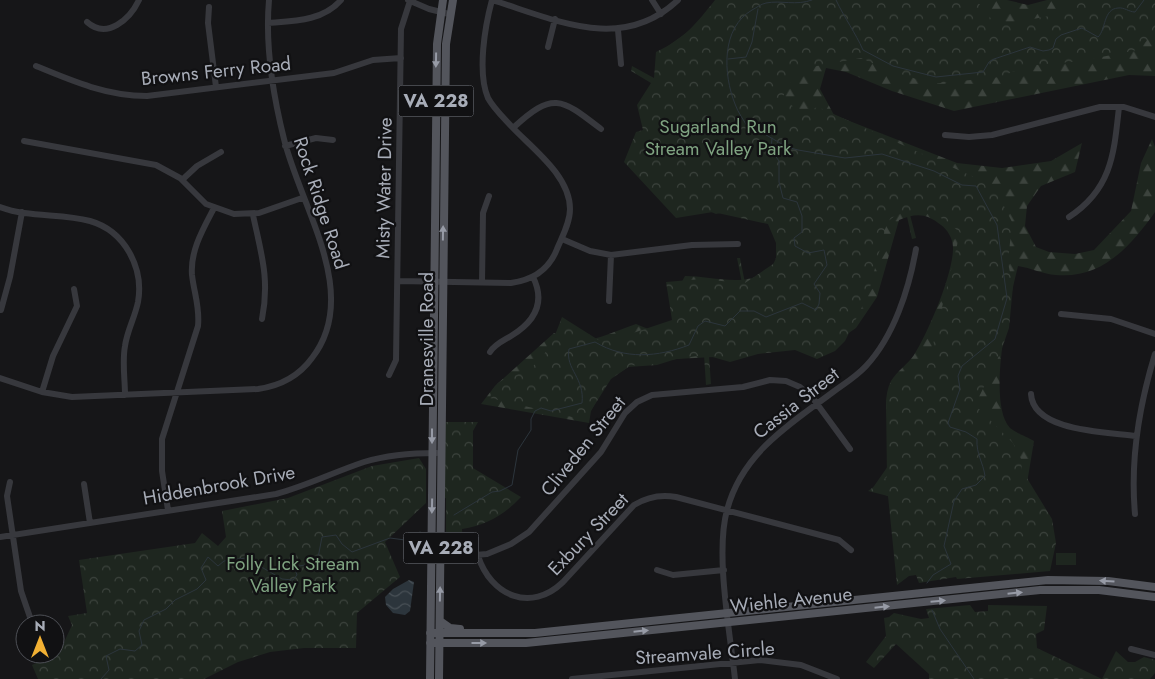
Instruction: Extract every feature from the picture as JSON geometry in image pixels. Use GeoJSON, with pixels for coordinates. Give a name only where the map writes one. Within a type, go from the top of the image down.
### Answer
{"type":"FeatureCollection","features":[{"type":"Feature","properties":{"kind":"main road","name":"Dranesville Road"},"geometry":{"type":"LineString","coordinates":[[430,679],[436,44],[443,0]]}},
{"type":"Feature","properties":{"kind":"main road","name":"Dranesville Road"},"geometry":{"type":"LineString","coordinates":[[439,679],[446,44],[452,0]]}},
{"type":"Feature","properties":{"kind":"main road","name":"Wiehle Avenue"},"geometry":{"type":"LineString","coordinates":[[430,633],[535,633],[964,588],[1070,579],[1126,582],[1155,587]]}},
{"type":"Feature","properties":{"kind":"main road","name":"Wiehle Avenue"},"geometry":{"type":"LineString","coordinates":[[430,643],[532,642],[1069,589],[1115,591],[1155,597]]}},
{"type":"Feature","properties":{"kind":"main road"},"geometry":{"type":"LineString","coordinates":[[440,621],[450,628],[535,633]]}},
{"type":"Feature","properties":{"kind":"street"},"geometry":{"type":"LineString","coordinates":[[87,22],[95,28],[110,28],[123,21],[139,0]]}},
{"type":"Feature","properties":{"kind":"street","name":"Rock Ridge Road"},"geometry":{"type":"LineString","coordinates":[[0,378],[42,392],[72,397],[126,396],[272,386],[300,371],[316,353],[325,336],[331,312],[331,283],[326,262],[285,146],[273,80],[268,23],[269,0]]}},
{"type":"Feature","properties":{"kind":"street"},"geometry":{"type":"LineString","coordinates":[[268,23],[319,16],[342,0]]}},
{"type":"Feature","properties":{"kind":"street"},"geometry":{"type":"LineString","coordinates":[[409,0],[449,14]]}},
{"type":"Feature","properties":{"kind":"street","name":"Misty Water Drive"},"geometry":{"type":"LineString","coordinates":[[389,375],[396,360],[402,23],[409,0]]}},
{"type":"Feature","properties":{"kind":"street"},"geometry":{"type":"LineString","coordinates":[[398,281],[511,283],[533,277],[551,262],[562,239],[570,209],[565,187],[558,176],[492,104],[484,82],[485,32],[492,0],[586,28],[618,30],[638,25],[661,14],[678,0]]}},
{"type":"Feature","properties":{"kind":"street"},"geometry":{"type":"LineString","coordinates":[[652,0],[661,14]]}},
{"type":"Feature","properties":{"kind":"street"},"geometry":{"type":"LineString","coordinates":[[208,7],[216,87]]}},
{"type":"Feature","properties":{"kind":"street"},"geometry":{"type":"LineString","coordinates":[[548,47],[555,19]]}},
{"type":"Feature","properties":{"kind":"street"},"geometry":{"type":"LineString","coordinates":[[618,30],[621,64]]}},
{"type":"Feature","properties":{"kind":"street","name":"Browns Ferry Road"},"geometry":{"type":"LineString","coordinates":[[36,66],[98,90],[122,95],[147,96],[334,73],[373,60],[401,58]]}},
{"type":"Feature","properties":{"kind":"street"},"geometry":{"type":"LineString","coordinates":[[513,128],[538,106],[553,102],[573,107],[601,129]]}},
{"type":"Feature","properties":{"kind":"street"},"geometry":{"type":"LineString","coordinates":[[1069,217],[1089,201],[1105,178],[1112,158],[1119,107]]}},
{"type":"Feature","properties":{"kind":"street"},"geometry":{"type":"LineString","coordinates":[[945,135],[969,137],[992,135],[1093,108],[1119,107],[1155,117]]}},
{"type":"Feature","properties":{"kind":"street"},"geometry":{"type":"LineString","coordinates":[[285,146],[316,138],[333,140]]}},
{"type":"Feature","properties":{"kind":"street"},"geometry":{"type":"LineString","coordinates":[[24,141],[156,164],[182,180],[197,197],[214,208],[234,214],[253,215],[302,198]]}},
{"type":"Feature","properties":{"kind":"street"},"geometry":{"type":"LineString","coordinates":[[182,180],[197,166],[221,152]]}},
{"type":"Feature","properties":{"kind":"street"},"geometry":{"type":"LineString","coordinates":[[482,282],[483,213],[489,196]]}},
{"type":"Feature","properties":{"kind":"street"},"geometry":{"type":"LineString","coordinates":[[0,207],[22,212],[80,219],[98,224],[114,234],[129,251],[136,266],[139,293],[124,346],[126,396]]}},
{"type":"Feature","properties":{"kind":"street"},"geometry":{"type":"LineString","coordinates":[[168,510],[161,450],[166,425],[198,326],[199,308],[192,270],[194,253],[214,208]]}},
{"type":"Feature","properties":{"kind":"street"},"geometry":{"type":"LineString","coordinates":[[1,310],[10,277],[22,212]]}},
{"type":"Feature","properties":{"kind":"street"},"geometry":{"type":"LineString","coordinates":[[253,215],[265,266],[266,293],[262,319]]}},
{"type":"Feature","properties":{"kind":"street"},"geometry":{"type":"LineString","coordinates":[[562,239],[590,251],[612,255],[692,245],[738,244]]}},
{"type":"Feature","properties":{"kind":"street","name":"Cassia Street"},"geometry":{"type":"LineString","coordinates":[[735,679],[724,570],[723,536],[726,510],[742,472],[758,451],[776,434],[859,373],[872,358],[900,306],[916,249]]}},
{"type":"Feature","properties":{"kind":"street"},"geometry":{"type":"LineString","coordinates":[[609,301],[612,255]]}},
{"type":"Feature","properties":{"kind":"street"},"geometry":{"type":"LineString","coordinates":[[490,352],[497,344],[522,328],[534,315],[539,295],[533,277]]}},
{"type":"Feature","properties":{"kind":"street"},"geometry":{"type":"LineString","coordinates":[[42,392],[53,356],[77,306],[74,289]]}},
{"type":"Feature","properties":{"kind":"street"},"geometry":{"type":"LineString","coordinates":[[1060,314],[1111,319],[1155,334]]}},
{"type":"Feature","properties":{"kind":"street"},"geometry":{"type":"LineString","coordinates":[[1135,514],[1133,477],[1136,436],[1144,394],[1155,354]]}},
{"type":"Feature","properties":{"kind":"street","name":"Cliveden Street"},"geometry":{"type":"LineString","coordinates":[[440,558],[478,556],[501,550],[529,532],[601,452],[625,413],[644,398],[660,393],[743,387],[763,381],[778,380],[800,387],[817,404],[850,449]]}},
{"type":"Feature","properties":{"kind":"street"},"geometry":{"type":"LineString","coordinates":[[1030,394],[1035,409],[1057,422],[1074,428],[1136,436]]}},
{"type":"Feature","properties":{"kind":"street","name":"Hiddenbrook Drive"},"geometry":{"type":"LineString","coordinates":[[0,537],[276,494],[366,462],[397,455],[441,453]]}},
{"type":"Feature","properties":{"kind":"street"},"geometry":{"type":"LineString","coordinates":[[10,482],[7,496],[21,591],[29,614]]}},
{"type":"Feature","properties":{"kind":"street"},"geometry":{"type":"LineString","coordinates":[[84,484],[90,523]]}},
{"type":"Feature","properties":{"kind":"street","name":"Exbury Street"},"geometry":{"type":"LineString","coordinates":[[478,556],[486,576],[501,591],[517,597],[534,598],[547,594],[559,586],[628,510],[640,501],[654,496],[669,496],[839,540],[851,550]]}},
{"type":"Feature","properties":{"kind":"street"},"geometry":{"type":"LineString","coordinates":[[657,570],[674,575],[724,570]]}},
{"type":"Feature","properties":{"kind":"street"},"geometry":{"type":"LineString","coordinates":[[1131,649],[1155,655]]}},
{"type":"Feature","properties":{"kind":"street","name":"Streamvale Circle"},"geometry":{"type":"LineString","coordinates":[[572,679],[760,660],[787,662],[815,669],[837,679]]}},
{"type":"Feature","properties":{"kind":"green space","name":"Sugarland Run Stream Valley Park"},"geometry":{"type":"Polygon","coordinates":[[[715,0],[976,0],[997,26],[1049,16],[1074,0],[1155,0],[1155,33],[1137,50],[1081,61],[1026,66],[1000,77],[932,84],[885,69],[861,58],[806,68],[788,85],[783,97],[800,113],[818,107],[994,186],[1012,222],[1008,263],[1013,286],[1009,328],[1000,354],[975,405],[1013,443],[1021,459],[1022,470],[1052,519],[1056,543],[1050,571],[957,579],[956,577],[919,583],[916,575],[909,576],[897,585],[888,496],[868,491],[887,477],[886,400],[930,357],[960,233],[943,219],[931,214],[909,211],[916,238],[912,239],[906,212],[900,212],[887,222],[868,295],[845,341],[835,351],[817,359],[795,350],[758,354],[730,362],[709,356],[711,384],[706,385],[704,355],[630,366],[611,379],[585,420],[490,398],[492,390],[501,381],[526,371],[538,362],[557,331],[562,317],[600,341],[612,340],[672,320],[666,282],[701,279],[742,283],[737,258],[740,258],[745,283],[776,262],[776,243],[768,224],[713,212],[676,218],[624,162],[636,132],[643,130],[637,105],[651,83],[631,71],[632,66],[654,78],[656,52],[674,42],[689,30],[715,0]]]}},
{"type":"Feature","properties":{"kind":"green space","name":"Sugarland Run Stream Valley Park"},"geometry":{"type":"Polygon","coordinates":[[[760,0],[1007,0],[1028,5],[1047,0],[1155,0],[1155,76],[1129,75],[954,111],[892,91],[846,72],[826,68],[820,89],[834,115],[957,163],[1002,168],[1051,161],[1082,143],[1075,172],[1041,186],[1027,206],[1025,226],[1036,247],[1049,252],[1075,254],[1094,250],[1131,211],[1141,163],[1152,139],[1155,147],[1155,212],[1125,248],[1101,266],[1087,272],[1072,275],[1056,275],[1018,266],[1002,349],[1000,396],[1003,415],[1010,428],[1034,441],[1026,489],[903,503],[872,489],[895,456],[887,418],[886,398],[888,389],[893,377],[914,355],[926,332],[945,286],[952,258],[953,244],[947,232],[936,221],[921,215],[899,220],[877,297],[856,328],[837,341],[732,356],[676,359],[657,365],[628,367],[609,379],[591,411],[589,423],[481,404],[495,386],[554,333],[566,338],[586,340],[636,324],[653,331],[667,333],[680,312],[678,289],[685,276],[740,280],[750,279],[771,268],[780,249],[769,215],[733,210],[716,214],[704,209],[640,134],[654,116],[657,77],[668,46],[689,31],[760,0]]]}},
{"type":"Feature","properties":{"kind":"green space"},"geometry":{"type":"Polygon","coordinates":[[[440,422],[478,422],[473,431],[473,468],[521,497],[508,509],[487,522],[462,529],[463,552],[451,552],[446,547],[446,498],[441,499],[440,422]]]}},
{"type":"Feature","properties":{"kind":"green space","name":"Folly Lick Stream Valley Park"},"geometry":{"type":"Polygon","coordinates":[[[419,458],[426,469],[426,503],[385,542],[400,577],[357,613],[356,648],[304,648],[270,652],[238,662],[204,679],[38,679],[32,665],[65,664],[65,640],[72,625],[68,616],[87,613],[79,560],[195,543],[202,533],[218,546],[226,537],[222,511],[288,498],[372,466],[419,458]]]}},
{"type":"Feature","properties":{"kind":"green space"},"geometry":{"type":"Polygon","coordinates":[[[1056,553],[1076,553],[1076,565],[1056,565],[1056,553]]]}},
{"type":"Feature","properties":{"kind":"green space"},"geometry":{"type":"Polygon","coordinates":[[[970,605],[975,612],[988,611],[988,605],[1047,606],[1044,630],[1036,634],[1037,648],[1102,679],[929,679],[929,674],[896,644],[874,668],[866,662],[886,636],[884,618],[894,613],[921,619],[929,618],[926,609],[970,605]]]}},
{"type":"Feature","properties":{"kind":"green space"},"geometry":{"type":"Polygon","coordinates":[[[1116,651],[1128,662],[1135,662],[1144,657],[1155,660],[1155,673],[1150,679],[1102,679],[1116,651]]]}},
{"type":"Feature","properties":{"kind":"water"},"geometry":{"type":"Polygon","coordinates":[[[409,580],[414,582],[410,611],[405,615],[393,613],[386,605],[385,597],[393,589],[409,580]]]}},
{"type":"Feature","properties":{"kind":"waterway"},"geometry":{"type":"LineString","coordinates":[[812,0],[800,3],[772,2],[764,4],[742,18],[735,28],[727,52],[728,79],[736,107],[748,128],[761,132],[787,147],[798,150],[845,158],[882,154],[934,171],[962,185],[976,186],[997,225],[1007,298],[995,339],[962,366],[958,376],[960,389],[948,423],[950,427],[966,432],[977,439],[985,476],[976,485],[962,489],[954,501],[944,546],[951,564],[933,575],[927,583]]}},
{"type":"Feature","properties":{"kind":"waterway"},"geometry":{"type":"LineString","coordinates":[[836,0],[863,50],[893,66],[936,77],[983,72],[989,62],[994,59],[1030,47],[1043,51],[1049,50],[1053,48],[1056,39],[1061,35],[1082,28],[1098,37],[1101,34],[1107,16],[1113,9],[1120,8],[1135,12],[1144,0]]}},
{"type":"Feature","properties":{"kind":"waterway"},"geometry":{"type":"LineString","coordinates":[[728,59],[746,57],[752,42],[758,9]]}},
{"type":"Feature","properties":{"kind":"waterway"},"geometry":{"type":"LineString","coordinates":[[454,515],[492,492],[500,491],[512,485],[518,450],[531,430],[531,419],[535,411],[541,408],[551,411],[582,403],[581,387],[570,362],[569,349],[595,342],[618,352],[642,355],[654,354],[689,345],[698,326],[705,321],[725,326],[740,311],[754,311],[766,317],[802,303],[816,310],[819,304],[820,293],[814,284],[827,265],[824,250],[808,253],[795,246],[794,238],[802,232],[802,216],[797,202],[783,198],[779,182],[779,161],[771,150],[772,138]]}},
{"type":"Feature","properties":{"kind":"waterway"},"geometry":{"type":"LineString","coordinates":[[101,679],[109,670],[106,656],[120,649],[135,651],[142,645],[139,631],[144,620],[166,609],[175,600],[197,589],[206,580],[201,568],[208,557],[218,566],[224,561],[246,558],[282,579],[293,580],[297,575],[295,569],[299,566],[317,563],[322,537],[336,535],[342,544],[352,552],[390,538],[405,540],[420,532]]}},
{"type":"Feature","properties":{"kind":"waterway"},"geometry":{"type":"LineString","coordinates":[[932,610],[940,629],[974,679]]}}]}
